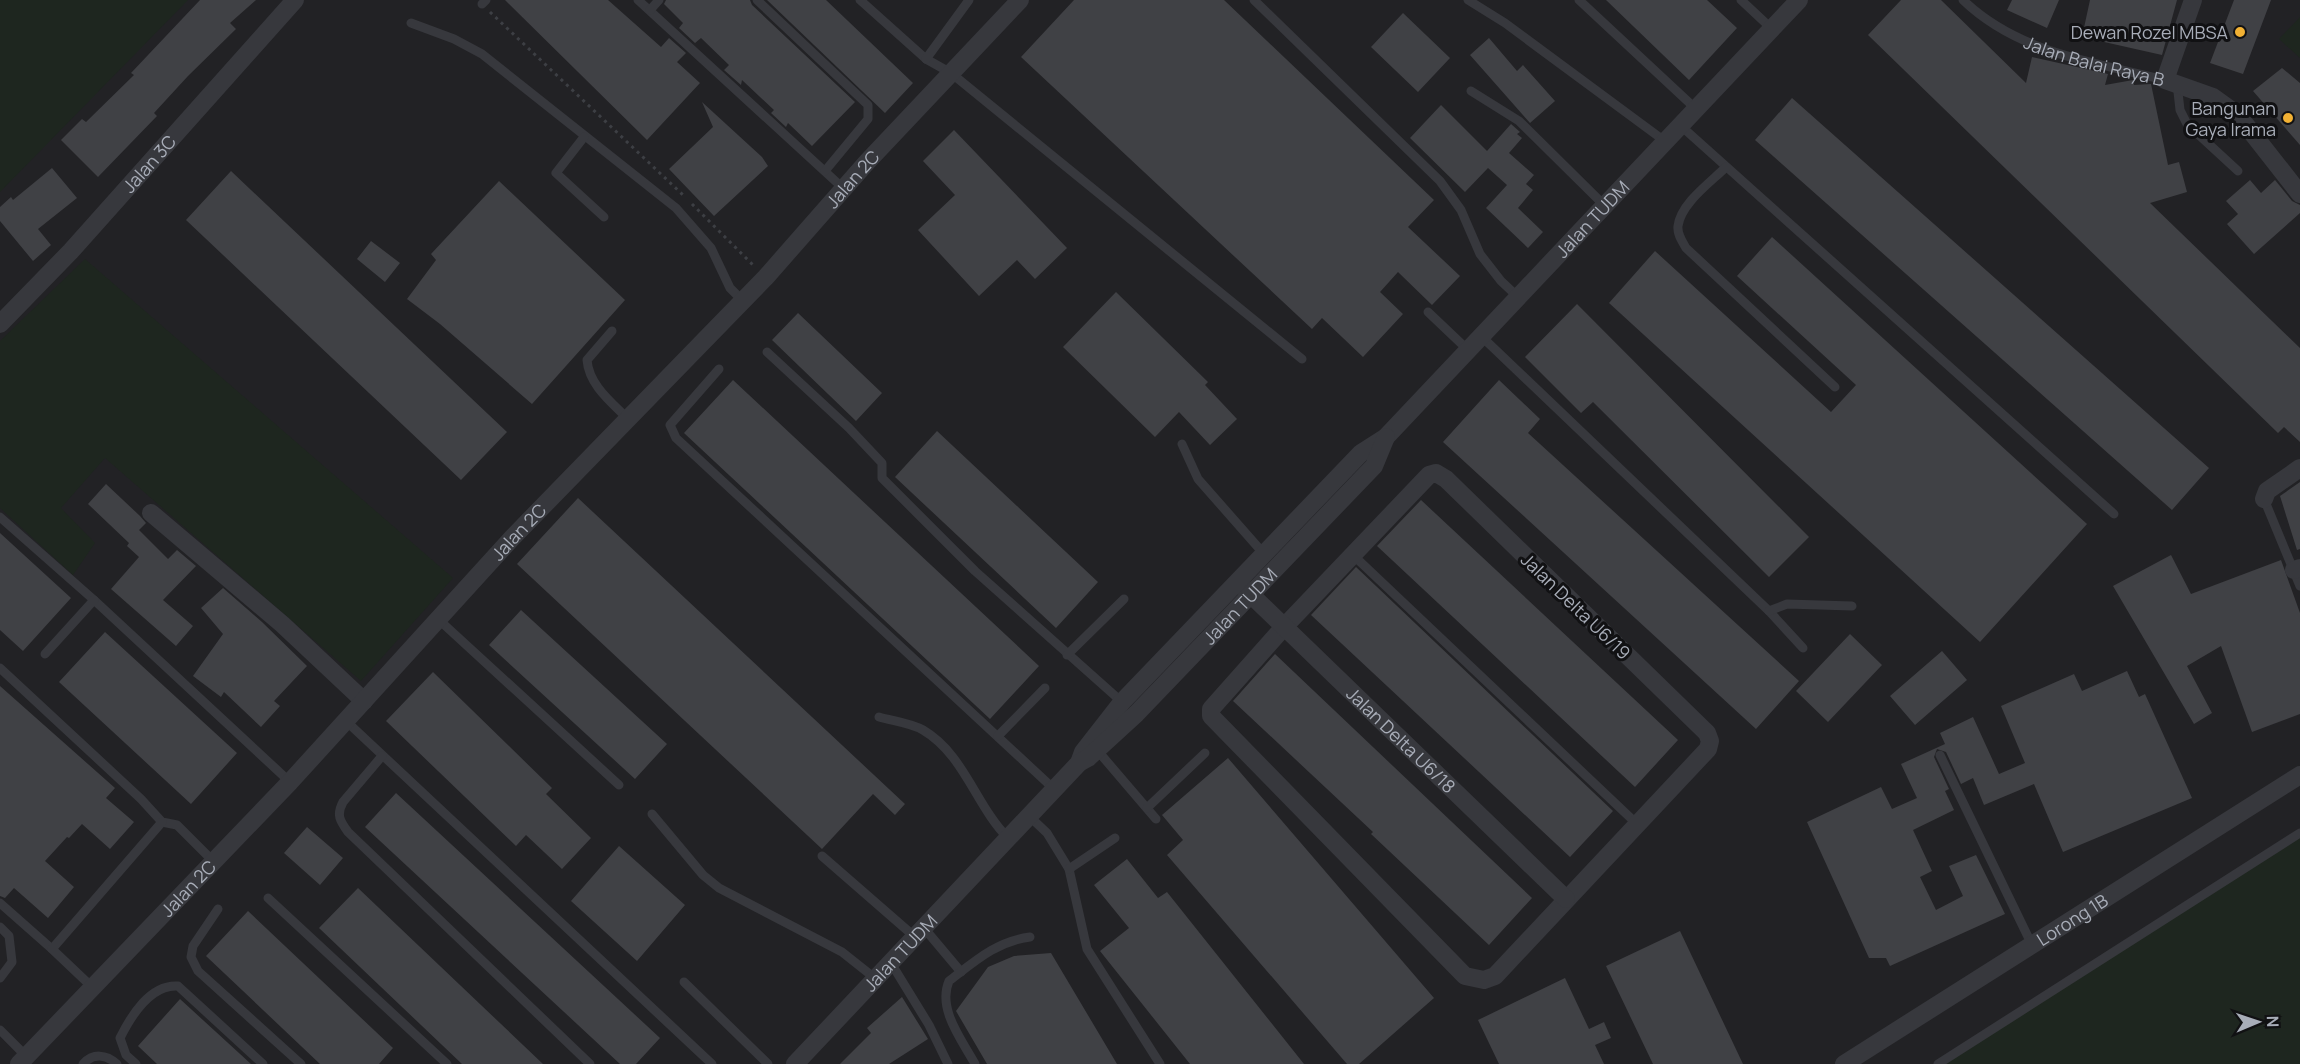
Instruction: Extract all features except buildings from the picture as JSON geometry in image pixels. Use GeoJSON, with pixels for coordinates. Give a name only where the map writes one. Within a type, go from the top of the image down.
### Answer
{"type":"FeatureCollection","features":[{"type":"Feature","properties":{"kind":"street","name":"Jalan 3C"},"geometry":{"type":"LineString","coordinates":[[0,324],[70,251],[295,0]]}},
{"type":"Feature","properties":{"kind":"street","name":"Jalan 2C"},"geometry":{"type":"LineString","coordinates":[[22,1060],[290,782],[512,538],[744,301],[844,189],[1020,0]]}},
{"type":"Feature","properties":{"kind":"street","name":"Jalan TUDM"},"geometry":{"type":"LineString","coordinates":[[1079,763],[1083,752],[1122,702],[1361,453],[1386,437],[1799,0]]}},
{"type":"Feature","properties":{"kind":"street"},"geometry":{"type":"LineString","coordinates":[[2171,81],[2193,0]]}},
{"type":"Feature","properties":{"kind":"street","name":"Jalan Balai Raya B"},"geometry":{"type":"LineString","coordinates":[[2171,81],[2213,97],[2238,115],[2300,194]]}},
{"type":"Feature","properties":{"kind":"street","name":"Jalan TUDM"},"geometry":{"type":"LineString","coordinates":[[795,1064],[1079,763],[1097,750],[1136,714],[1374,466],[1386,437]]}},
{"type":"Feature","properties":{"kind":"street"},"geometry":{"type":"LineString","coordinates":[[2264,499],[2266,491],[2300,468]]}},
{"type":"Feature","properties":{"kind":"street","name":"Jalan Delta U6/19"},"geometry":{"type":"LineString","coordinates":[[1353,555],[1429,475],[1436,473],[1446,479],[1707,734],[1710,741],[1708,749],[1637,825]]}},
{"type":"Feature","properties":{"kind":"street"},"geometry":{"type":"LineString","coordinates":[[151,513],[282,624],[364,701]]}},
{"type":"Feature","properties":{"kind":"street"},"geometry":{"type":"LineString","coordinates":[[1353,555],[1283,628],[1211,709],[1211,716],[1465,976],[1484,980],[1495,976],[1637,825]]}},
{"type":"Feature","properties":{"kind":"street","name":"Jalan Delta U6/18"},"geometry":{"type":"LineString","coordinates":[[1237,582],[1566,899]]}},
{"type":"Feature","properties":{"kind":"street","name":"Lorong 1B"},"geometry":{"type":"LineString","coordinates":[[1844,1064],[2300,775]]}},
{"type":"Feature","properties":{"kind":"lane"},"geometry":{"type":"LineString","coordinates":[[638,0],[844,189]]}},
{"type":"Feature","properties":{"kind":"lane"},"geometry":{"type":"LineString","coordinates":[[650,10],[659,0]]}},
{"type":"Feature","properties":{"kind":"lane"},"geometry":{"type":"LineString","coordinates":[[757,0],[868,105],[868,118],[825,171]]}},
{"type":"Feature","properties":{"kind":"lane"},"geometry":{"type":"LineString","coordinates":[[860,0],[926,59],[951,73],[1302,359]]}},
{"type":"Feature","properties":{"kind":"lane"},"geometry":{"type":"LineString","coordinates":[[926,59],[969,0]]}},
{"type":"Feature","properties":{"kind":"lane"},"geometry":{"type":"LineString","coordinates":[[1254,0],[1440,181],[1461,210],[1480,254],[1501,281],[1518,297]]}},
{"type":"Feature","properties":{"kind":"lane"},"geometry":{"type":"LineString","coordinates":[[1468,0],[1544,51],[1665,142]]}},
{"type":"Feature","properties":{"kind":"lane"},"geometry":{"type":"LineString","coordinates":[[1579,0],[1696,109]]}},
{"type":"Feature","properties":{"kind":"lane"},"geometry":{"type":"LineString","coordinates":[[1741,0],[1772,28]]}},
{"type":"Feature","properties":{"kind":"lane","name":"Jalan Balai Raya B"},"geometry":{"type":"LineString","coordinates":[[1963,0],[2007,34],[2054,53],[2171,81]]}},
{"type":"Feature","properties":{"kind":"lane"},"geometry":{"type":"LineString","coordinates":[[411,23],[454,39],[482,54],[676,208],[711,248],[730,288],[744,301]]}},
{"type":"Feature","properties":{"kind":"lane"},"geometry":{"type":"LineString","coordinates":[[2171,81],[2187,124],[2238,171]]}},
{"type":"Feature","properties":{"kind":"lane"},"geometry":{"type":"LineString","coordinates":[[1471,91],[1519,120],[1605,206]]}},
{"type":"Feature","properties":{"kind":"lane"},"geometry":{"type":"LineString","coordinates":[[1681,126],[2114,514]]}},
{"type":"Feature","properties":{"kind":"lane"},"geometry":{"type":"LineString","coordinates":[[584,136],[556,173],[604,218]]}},
{"type":"Feature","properties":{"kind":"lane"},"geometry":{"type":"LineString","coordinates":[[1726,167],[1688,206],[1678,226],[1679,236],[1686,248],[1835,387]]}},
{"type":"Feature","properties":{"kind":"lane"},"geometry":{"type":"LineString","coordinates":[[1428,312],[1468,350]]}},
{"type":"Feature","properties":{"kind":"lane"},"geometry":{"type":"LineString","coordinates":[[612,330],[587,360],[588,372],[600,389],[628,419]]}},
{"type":"Feature","properties":{"kind":"lane"},"geometry":{"type":"LineString","coordinates":[[1481,336],[1769,610],[1803,648]]}},
{"type":"Feature","properties":{"kind":"lane"},"geometry":{"type":"LineString","coordinates":[[767,352],[849,428],[882,464],[882,478],[975,571],[1122,702]]}},
{"type":"Feature","properties":{"kind":"lane"},"geometry":{"type":"LineString","coordinates":[[719,369],[670,425],[676,438],[1054,789]]}},
{"type":"Feature","properties":{"kind":"lane"},"geometry":{"type":"LineString","coordinates":[[1182,444],[1198,479],[1264,554]]}},
{"type":"Feature","properties":{"kind":"lane"},"geometry":{"type":"LineString","coordinates":[[2264,499],[2298,575]]}},
{"type":"Feature","properties":{"kind":"lane"},"geometry":{"type":"LineString","coordinates":[[0,518],[94,600],[290,782]]}},
{"type":"Feature","properties":{"kind":"lane"},"geometry":{"type":"LineString","coordinates":[[1353,555],[1637,825]]}},
{"type":"Feature","properties":{"kind":"lane"},"geometry":{"type":"LineString","coordinates":[[1067,655],[1124,599]]}},
{"type":"Feature","properties":{"kind":"lane"},"geometry":{"type":"LineString","coordinates":[[45,654],[94,600]]}},
{"type":"Feature","properties":{"kind":"lane"},"geometry":{"type":"LineString","coordinates":[[1769,610],[1787,604],[1852,606]]}},
{"type":"Feature","properties":{"kind":"lane"},"geometry":{"type":"LineString","coordinates":[[438,619],[619,785]]}},
{"type":"Feature","properties":{"kind":"lane"},"geometry":{"type":"LineString","coordinates":[[0,668],[141,798],[162,822],[177,825],[213,861]]}},
{"type":"Feature","properties":{"kind":"lane"},"geometry":{"type":"LineString","coordinates":[[998,736],[1045,688]]}},
{"type":"Feature","properties":{"kind":"lane"},"geometry":{"type":"LineString","coordinates":[[879,717],[923,730],[945,750],[967,776],[994,823],[1008,838]]}},
{"type":"Feature","properties":{"kind":"lane"},"geometry":{"type":"LineString","coordinates":[[346,721],[712,1064]]}},
{"type":"Feature","properties":{"kind":"lane"},"geometry":{"type":"LineString","coordinates":[[1097,750],[1156,819]]}},
{"type":"Feature","properties":{"kind":"lane"},"geometry":{"type":"LineString","coordinates":[[1147,808],[1205,753]]}},
{"type":"Feature","properties":{"kind":"lane"},"geometry":{"type":"LineString","coordinates":[[1940,755],[2032,945]]}},
{"type":"Feature","properties":{"kind":"lane"},"geometry":{"type":"LineString","coordinates":[[382,756],[343,802],[338,811],[340,821],[348,832],[590,1064]]}},
{"type":"Feature","properties":{"kind":"lane"},"geometry":{"type":"LineString","coordinates":[[652,814],[703,875],[718,888],[842,952],[876,979]]}},
{"type":"Feature","properties":{"kind":"lane"},"geometry":{"type":"LineString","coordinates":[[1029,816],[1047,833],[1070,869],[1087,949],[1160,1064]]}},
{"type":"Feature","properties":{"kind":"lane"},"geometry":{"type":"LineString","coordinates":[[52,949],[162,822]]}},
{"type":"Feature","properties":{"kind":"lane"},"geometry":{"type":"LineString","coordinates":[[1938,1064],[2300,833]]}},
{"type":"Feature","properties":{"kind":"lane"},"geometry":{"type":"LineString","coordinates":[[1070,869],[1115,838]]}},
{"type":"Feature","properties":{"kind":"lane"},"geometry":{"type":"LineString","coordinates":[[822,856],[919,933],[961,972]]}},
{"type":"Feature","properties":{"kind":"lane"},"geometry":{"type":"LineString","coordinates":[[268,898],[447,1064]]}},
{"type":"Feature","properties":{"kind":"lane"},"geometry":{"type":"LineString","coordinates":[[0,903],[91,986]]}},
{"type":"Feature","properties":{"kind":"lane"},"geometry":{"type":"LineString","coordinates":[[218,909],[193,946],[191,957],[198,971],[301,1064]]}},
{"type":"Feature","properties":{"kind":"lane"},"geometry":{"type":"LineString","coordinates":[[0,927],[9,936],[12,962],[0,978]]}},
{"type":"Feature","properties":{"kind":"lane"},"geometry":{"type":"LineString","coordinates":[[975,1064],[951,1022],[945,1000],[949,981],[994,947],[1011,939],[1030,937]]}},
{"type":"Feature","properties":{"kind":"lane"},"geometry":{"type":"LineString","coordinates":[[891,963],[929,1025],[948,1064]]}},
{"type":"Feature","properties":{"kind":"lane"},"geometry":{"type":"LineString","coordinates":[[684,982],[768,1064]]}},
{"type":"Feature","properties":{"kind":"lane"},"geometry":{"type":"LineString","coordinates":[[136,1064],[126,1055],[120,1038],[132,1014],[161,988],[178,986],[263,1064]]}},
{"type":"Feature","properties":{"kind":"lane"},"geometry":{"type":"LineString","coordinates":[[0,1030],[22,1060]]}},
{"type":"Feature","properties":{"kind":"lane"},"geometry":{"type":"LineString","coordinates":[[83,1064],[88,1058],[100,1055],[110,1058],[117,1064]]}},
{"type":"Feature","properties":{"kind":"path"},"geometry":{"type":"LineString","coordinates":[[484,2],[766,277]]}},
{"type":"Feature","properties":{"kind":"shaded area"},"geometry":{"type":"Polygon","coordinates":[[[0,0],[2300,0],[2300,1064],[0,1064],[0,0]]]}},
{"type":"Feature","properties":{"kind":"shaded area"},"geometry":{"type":"Polygon","coordinates":[[[0,0],[188,0],[0,192],[0,0]]]}},
{"type":"Feature","properties":{"kind":"shaded area"},"geometry":{"type":"Polygon","coordinates":[[[2300,17],[2300,58],[2279,39],[2300,17]]]}},
{"type":"Feature","properties":{"kind":"shaded area"},"geometry":{"type":"Polygon","coordinates":[[[85,259],[453,578],[361,681],[105,458],[61,508],[95,543],[73,575],[0,508],[0,341],[85,259]]]}},
{"type":"Feature","properties":{"kind":"shaded area"},"geometry":{"type":"Polygon","coordinates":[[[2300,838],[2300,1064],[1941,1064],[2300,838]]]}},
{"type":"Feature","properties":{"kind":"place","name":"Dewan Rozel MBSA"},"geometry":{"type":"Point","coordinates":[2240,32]}},
{"type":"Feature","properties":{"kind":"place","name":"Bangunan Gaya Irama"},"geometry":{"type":"Point","coordinates":[2288,118]}}]}
